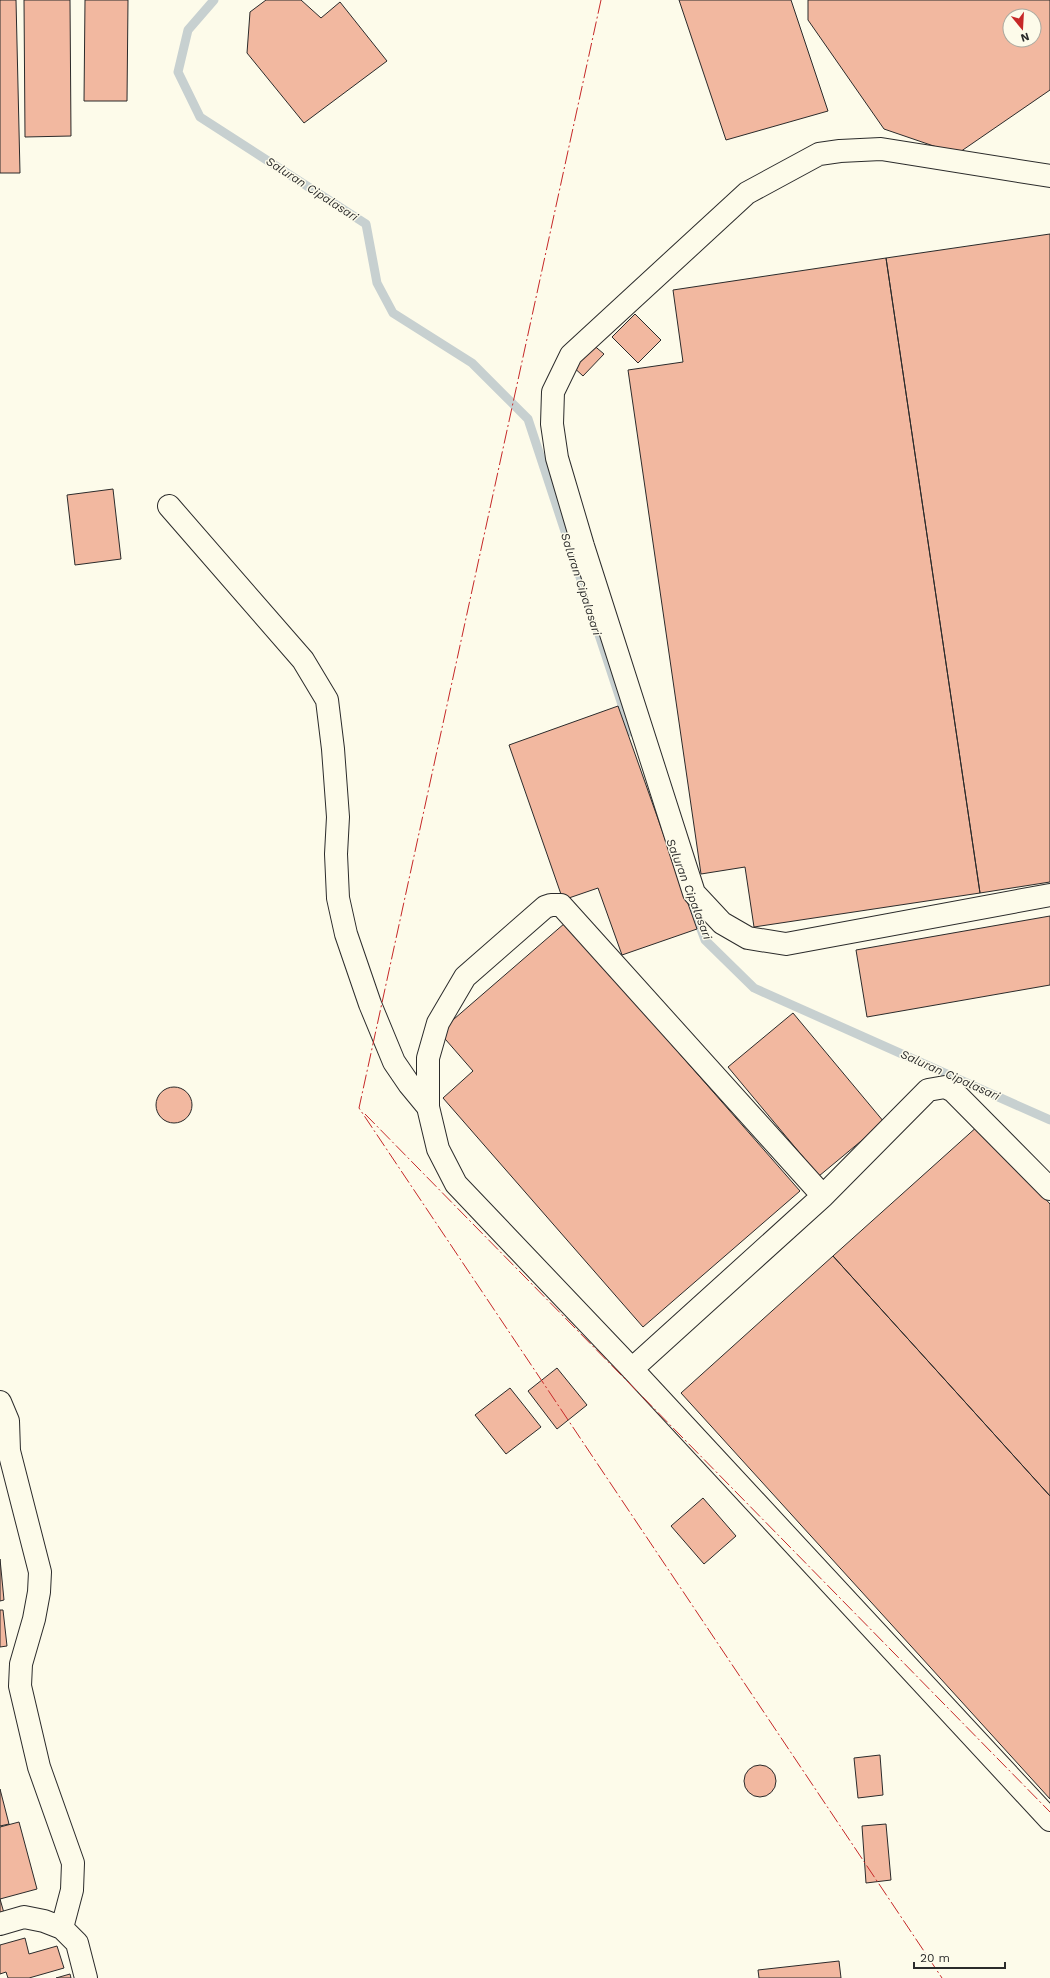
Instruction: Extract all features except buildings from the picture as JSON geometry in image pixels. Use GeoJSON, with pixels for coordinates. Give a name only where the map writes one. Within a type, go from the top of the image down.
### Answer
{"type":"FeatureCollection","features":[{"type":"Feature","properties":{"kind":"street"},"geometry":{"type":"LineString","coordinates":[[1050,176],[881,149],[840,151],[819,154],[796,165],[747,193],[571,355],[553,392],[552,424],[557,458],[583,546],[694,893],[722,923],[748,938],[786,944],[1050,895]]}},
{"type":"Feature","properties":{"kind":"street"},"geometry":{"type":"LineString","coordinates":[[169,506],[303,660],[327,700],[333,749],[338,818],[336,854],[338,898],[346,934],[370,1004],[394,1062],[409,1084],[428,1106]]}},
{"type":"Feature","properties":{"kind":"street"},"geometry":{"type":"LineString","coordinates":[[823,1196],[561,905],[551,905],[546,907],[465,977],[438,1024],[428,1058],[428,1106],[438,1149],[456,1184],[632,1369],[1050,1820]]}},
{"type":"Feature","properties":{"kind":"street"},"geometry":{"type":"LineString","coordinates":[[632,1369],[823,1196],[928,1090],[945,1087],[958,1096],[1050,1189]]}},
{"type":"Feature","properties":{"kind":"street"},"geometry":{"type":"LineString","coordinates":[[0,1402],[8,1421],[9,1452],[40,1572],[39,1592],[34,1619],[21,1664],[20,1686],[39,1767],[74,1863],[72,1890],[62,1928]]}},
{"type":"Feature","properties":{"kind":"street"},"geometry":{"type":"LineString","coordinates":[[0,1924],[24,1917],[44,1920],[62,1928],[77,1943],[86,1978]]}},
{"type":"Feature","properties":{"kind":"waterway","name":"Saluran Cipalasari"},"geometry":{"type":"LineString","coordinates":[[214,0],[188,30],[178,72],[200,117],[366,224],[377,283],[393,313],[472,363],[528,419],[631,732]]}},
{"type":"Feature","properties":{"kind":"waterway","name":"Saluran Cipalasari"},"geometry":{"type":"LineString","coordinates":[[689,897],[705,940],[754,988],[1050,1120]]}},
{"type":"Feature","properties":{"kind":"power"},"geometry":{"type":"LineString","coordinates":[[601,0],[359,1108],[942,1978]]}},
{"type":"Feature","properties":{"kind":"power"},"geometry":{"type":"LineString","coordinates":[[365,1114],[1050,1812]]}}]}
